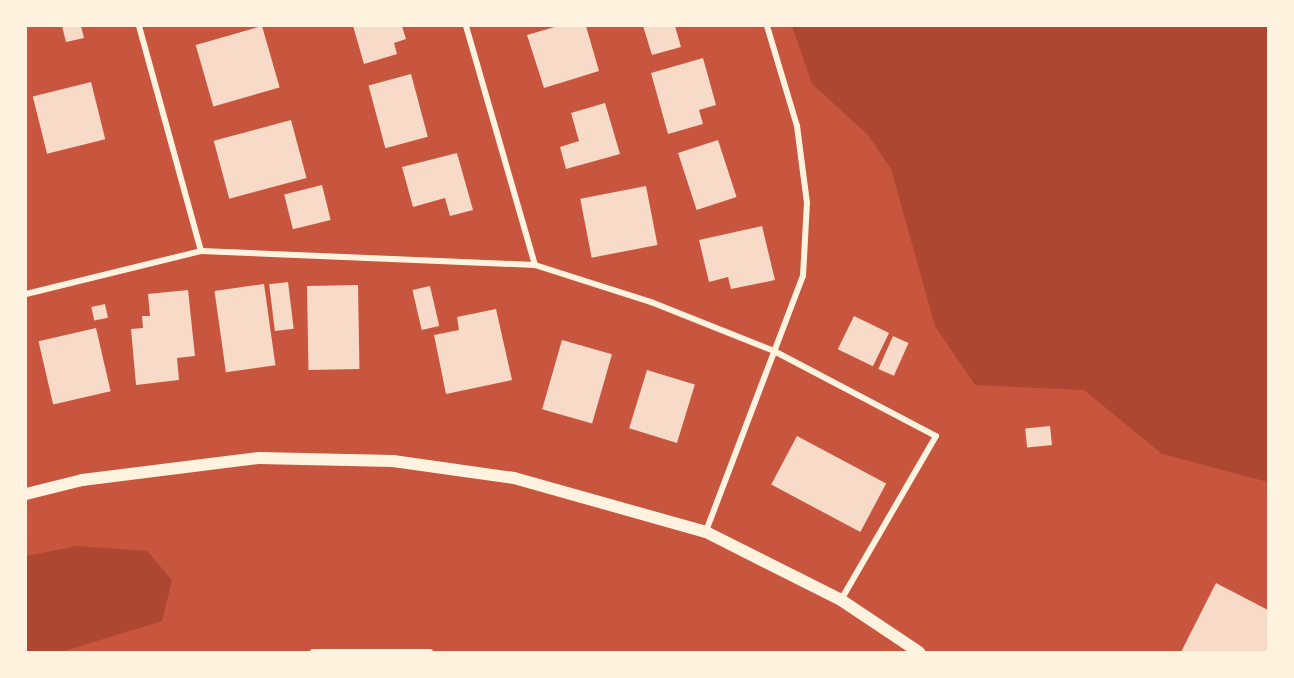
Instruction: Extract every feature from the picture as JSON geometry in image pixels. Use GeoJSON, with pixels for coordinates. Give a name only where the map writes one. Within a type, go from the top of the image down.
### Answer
{"type":"FeatureCollection","features":[{"type":"Feature","properties":{"kind":"main road"},"geometry":{"type":"LineString","coordinates":[[26,494],[82,480],[259,458],[393,461],[514,478],[705,532],[841,600],[919,652]]}},
{"type":"Feature","properties":{"kind":"street"},"geometry":{"type":"LineString","coordinates":[[140,26],[201,251]]}},
{"type":"Feature","properties":{"kind":"street"},"geometry":{"type":"LineString","coordinates":[[466,26],[535,265]]}},
{"type":"Feature","properties":{"kind":"street"},"geometry":{"type":"LineString","coordinates":[[705,532],[803,276],[807,203],[797,126],[767,26]]}},
{"type":"Feature","properties":{"kind":"street"},"geometry":{"type":"LineString","coordinates":[[26,294],[201,251],[535,265],[651,302],[774,351],[936,436],[841,600]]}},
{"type":"Feature","properties":{"kind":"street"},"geometry":{"type":"LineString","coordinates":[[313,652],[430,652]]}},
{"type":"Feature","properties":{"kind":"shaded area"},"geometry":{"type":"Polygon","coordinates":[[[792,26],[1268,26],[1268,482],[1162,454],[1084,390],[975,385],[935,326],[891,169],[867,134],[812,84],[792,26]]]}},
{"type":"Feature","properties":{"kind":"shaded area"},"geometry":{"type":"Polygon","coordinates":[[[77,546],[147,551],[172,580],[162,621],[61,652],[26,652],[26,556],[77,546]]]}},
{"type":"Feature","properties":{"kind":"building"},"geometry":{"type":"Polygon","coordinates":[[[62,26],[81,26],[84,38],[66,42],[62,26]]]}},
{"type":"Feature","properties":{"kind":"building"},"geometry":{"type":"Polygon","coordinates":[[[262,26],[280,88],[213,107],[196,45],[262,26]]]}},
{"type":"Feature","properties":{"kind":"building"},"geometry":{"type":"Polygon","coordinates":[[[353,26],[402,26],[406,39],[394,43],[397,54],[364,64],[353,26]]]}},
{"type":"Feature","properties":{"kind":"building"},"geometry":{"type":"Polygon","coordinates":[[[558,26],[586,26],[599,71],[544,88],[527,35],[558,26]]]}},
{"type":"Feature","properties":{"kind":"building"},"geometry":{"type":"Polygon","coordinates":[[[643,26],[675,26],[681,47],[652,55],[643,26]]]}},
{"type":"Feature","properties":{"kind":"building"},"geometry":{"type":"Polygon","coordinates":[[[703,58],[716,105],[699,110],[703,124],[668,134],[651,73],[703,58]]]}},
{"type":"Feature","properties":{"kind":"building"},"geometry":{"type":"Polygon","coordinates":[[[411,74],[428,137],[385,148],[368,85],[411,74]]]}},
{"type":"Feature","properties":{"kind":"building"},"geometry":{"type":"Polygon","coordinates":[[[91,82],[105,139],[47,154],[33,97],[91,82]]]}},
{"type":"Feature","properties":{"kind":"building"},"geometry":{"type":"Polygon","coordinates":[[[605,103],[620,154],[566,169],[560,147],[579,141],[571,113],[605,103]]]}},
{"type":"Feature","properties":{"kind":"building"},"geometry":{"type":"Polygon","coordinates":[[[291,120],[307,178],[229,199],[214,141],[291,120]]]}},
{"type":"Feature","properties":{"kind":"building"},"geometry":{"type":"Polygon","coordinates":[[[718,140],[737,197],[697,210],[678,153],[718,140]]]}},
{"type":"Feature","properties":{"kind":"building"},"geometry":{"type":"Polygon","coordinates":[[[457,153],[473,210],[450,216],[445,198],[413,207],[402,167],[457,153]]]}},
{"type":"Feature","properties":{"kind":"building"},"geometry":{"type":"Polygon","coordinates":[[[322,185],[331,220],[293,229],[284,194],[322,185]]]}},
{"type":"Feature","properties":{"kind":"building"},"geometry":{"type":"Polygon","coordinates":[[[646,186],[657,245],[592,258],[580,199],[646,186]]]}},
{"type":"Feature","properties":{"kind":"building"},"geometry":{"type":"Polygon","coordinates":[[[762,226],[775,280],[731,289],[728,277],[709,282],[699,240],[762,226]]]}},
{"type":"Feature","properties":{"kind":"building"},"geometry":{"type":"Polygon","coordinates":[[[288,282],[294,329],[275,331],[269,284],[288,282]]]}},
{"type":"Feature","properties":{"kind":"building"},"geometry":{"type":"Polygon","coordinates":[[[264,284],[275,365],[226,372],[214,291],[264,284]]]}},
{"type":"Feature","properties":{"kind":"building"},"geometry":{"type":"Polygon","coordinates":[[[358,285],[359,369],[308,370],[307,286],[358,285]]]}},
{"type":"Feature","properties":{"kind":"building"},"geometry":{"type":"Polygon","coordinates":[[[430,286],[439,326],[422,330],[412,290],[430,286]]]}},
{"type":"Feature","properties":{"kind":"building"},"geometry":{"type":"Polygon","coordinates":[[[188,290],[195,356],[177,358],[179,380],[136,385],[131,329],[143,328],[142,316],[150,316],[148,294],[188,290]]]}},
{"type":"Feature","properties":{"kind":"building"},"geometry":{"type":"Polygon","coordinates":[[[105,304],[108,318],[94,321],[91,307],[105,304]]]}},
{"type":"Feature","properties":{"kind":"building"},"geometry":{"type":"Polygon","coordinates":[[[496,309],[512,380],[446,394],[434,335],[459,330],[457,317],[496,309]]]}},
{"type":"Feature","properties":{"kind":"building"},"geometry":{"type":"Polygon","coordinates":[[[854,316],[889,333],[873,366],[838,349],[854,316]]]}},
{"type":"Feature","properties":{"kind":"building"},"geometry":{"type":"Polygon","coordinates":[[[96,328],[111,391],[53,405],[39,341],[96,328]]]}},
{"type":"Feature","properties":{"kind":"building"},"geometry":{"type":"Polygon","coordinates":[[[893,336],[909,343],[894,376],[878,369],[893,336]]]}},
{"type":"Feature","properties":{"kind":"building"},"geometry":{"type":"Polygon","coordinates":[[[562,340],[612,354],[592,424],[542,409],[562,340]]]}},
{"type":"Feature","properties":{"kind":"building"},"geometry":{"type":"Polygon","coordinates":[[[647,370],[695,385],[677,443],[629,428],[647,370]]]}},
{"type":"Feature","properties":{"kind":"building"},"geometry":{"type":"Polygon","coordinates":[[[1050,426],[1052,445],[1027,448],[1025,429],[1050,426]]]}},
{"type":"Feature","properties":{"kind":"building"},"geometry":{"type":"Polygon","coordinates":[[[797,436],[886,483],[860,532],[771,485],[797,436]]]}},
{"type":"Feature","properties":{"kind":"building"},"geometry":{"type":"Polygon","coordinates":[[[1216,583],[1268,610],[1268,652],[1181,652],[1216,583]]]}}]}
